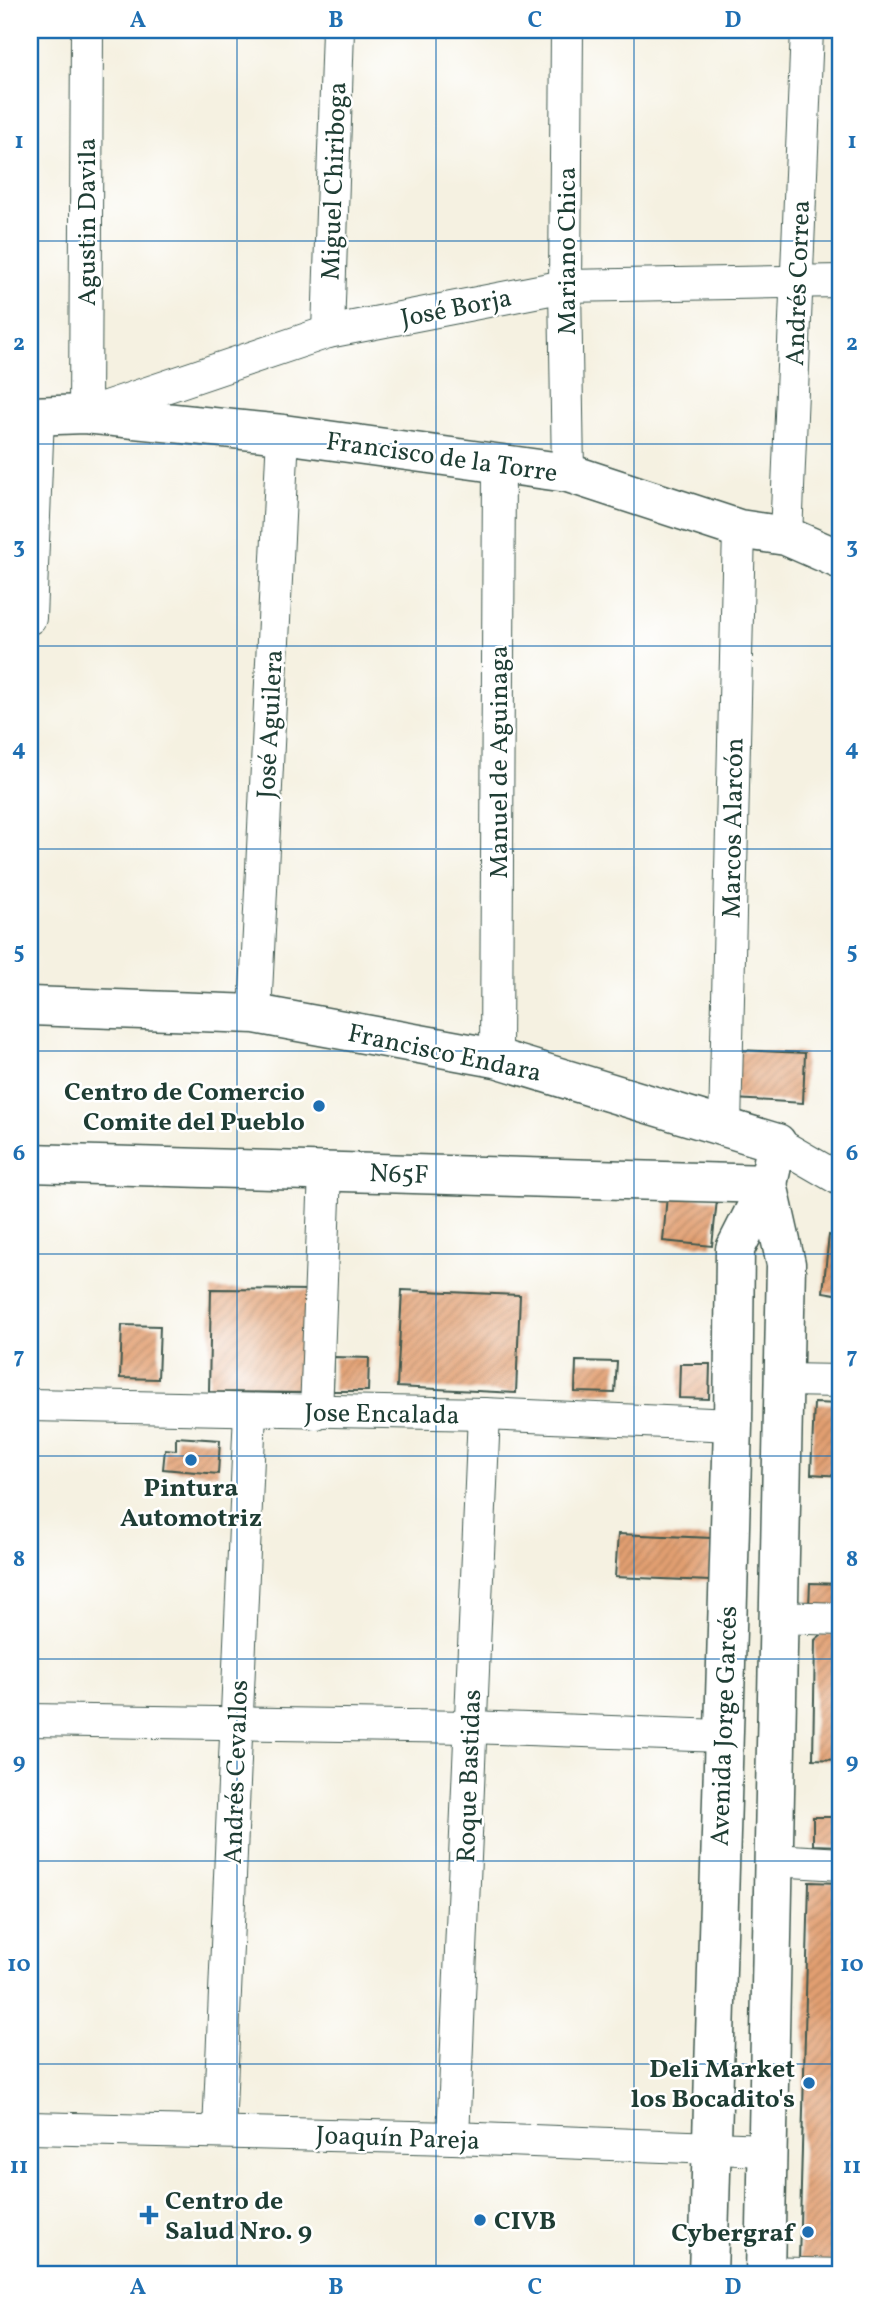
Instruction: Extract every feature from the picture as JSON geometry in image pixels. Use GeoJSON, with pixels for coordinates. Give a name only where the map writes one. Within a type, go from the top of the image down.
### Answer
{"type":"FeatureCollection","features":[{"type":"Feature","properties":{"kind":"street","name":"Agustin Davila"},"geometry":{"type":"LineString","coordinates":[[85,414],[87,30]]}},
{"type":"Feature","properties":{"kind":"street","name":"Miguel Chiriboga"},"geometry":{"type":"LineString","coordinates":[[328,331],[338,30]]}},
{"type":"Feature","properties":{"kind":"street","name":"Mariano Chica"},"geometry":{"type":"LineString","coordinates":[[567,30],[565,286],[568,473]]}},
{"type":"Feature","properties":{"kind":"street","name":"Andrés Correa"},"geometry":{"type":"LineString","coordinates":[[786,536],[807,30]]}},
{"type":"Feature","properties":{"kind":"street","name":"José Borja"},"geometry":{"type":"LineString","coordinates":[[85,414],[328,331],[565,286],[841,281]]}},
{"type":"Feature","properties":{"kind":"street","name":"Francisco de la Torre"},"geometry":{"type":"LineString","coordinates":[[34,416],[85,414],[283,434],[499,466],[568,473],[739,529],[786,536],[841,560]]}},
{"type":"Feature","properties":{"kind":"street"},"geometry":{"type":"LineString","coordinates":[[30,618],[34,416]]}},
{"type":"Feature","properties":{"kind":"street","name":"José Aguilera"},"geometry":{"type":"LineString","coordinates":[[255,1014],[283,434]]}},
{"type":"Feature","properties":{"kind":"street","name":"Manuel de Aguinaga"},"geometry":{"type":"LineString","coordinates":[[496,1058],[499,466]]}},
{"type":"Feature","properties":{"kind":"street","name":"Marcos Alarcón"},"geometry":{"type":"LineString","coordinates":[[725,1127],[739,529]]}},
{"type":"Feature","properties":{"kind":"street","name":"Francisco Endara"},"geometry":{"type":"LineString","coordinates":[[30,1006],[255,1014],[496,1058],[777,1143],[841,1180]]}},
{"type":"Feature","properties":{"kind":"street","name":"Avenida Jorge Garcés"},"geometry":{"type":"LineString","coordinates":[[708,2275],[733,1425],[735,1249],[768,1184],[777,1143]]}},
{"type":"Feature","properties":{"kind":"street","name":"N65F"},"geometry":{"type":"LineString","coordinates":[[30,1163],[768,1184]]}},
{"type":"Feature","properties":{"kind":"street"},"geometry":{"type":"LineString","coordinates":[[316,1413],[326,1171]]}},
{"type":"Feature","properties":{"kind":"street","name":"Avenida Jorge Garcés"},"geometry":{"type":"LineString","coordinates":[[765,2274],[786,1264],[768,1184]]}},
{"type":"Feature","properties":{"kind":"street"},"geometry":{"type":"LineString","coordinates":[[785,1380],[841,1381]]}},
{"type":"Feature","properties":{"kind":"street","name":"Jose Encalada"},"geometry":{"type":"LineString","coordinates":[[30,1405],[316,1413],[484,1414],[733,1425]]}},
{"type":"Feature","properties":{"kind":"street","name":"Andrés Cevallos"},"geometry":{"type":"LineString","coordinates":[[219,2132],[250,1411]]}},
{"type":"Feature","properties":{"kind":"street","name":"Roque Bastidas"},"geometry":{"type":"LineString","coordinates":[[453,2138],[484,1414]]}},
{"type":"Feature","properties":{"kind":"street"},"geometry":{"type":"LineString","coordinates":[[779,1618],[841,1619]]}},
{"type":"Feature","properties":{"kind":"street"},"geometry":{"type":"LineString","coordinates":[[30,1720],[470,1727],[722,1736]]}},
{"type":"Feature","properties":{"kind":"street"},"geometry":{"type":"LineString","coordinates":[[774,1860],[841,1864]]}},
{"type":"Feature","properties":{"kind":"street","name":"Joaquín Pareja"},"geometry":{"type":"LineString","coordinates":[[30,2128],[453,2138],[766,2150]]}},
{"type":"Feature","properties":{"kind":"street"},"geometry":{"type":"LineString","coordinates":[[765,2274],[841,2275]]}},
{"type":"Feature","properties":{"kind":"building"},"geometry":{"type":"Polygon","coordinates":[[[738,1050],[805,1053],[803,1103],[735,1099],[738,1050]]]}},
{"type":"Feature","properties":{"kind":"building"},"geometry":{"type":"Polygon","coordinates":[[[667,1195],[717,1200],[712,1246],[663,1241],[667,1195]]]}},
{"type":"Feature","properties":{"kind":"building"},"geometry":{"type":"Polygon","coordinates":[[[829,1235],[841,1239],[841,1295],[823,1292],[829,1235]]]}},
{"type":"Feature","properties":{"kind":"building"},"geometry":{"type":"Polygon","coordinates":[[[211,1289],[310,1290],[308,1393],[209,1392],[211,1289]]]}},
{"type":"Feature","properties":{"kind":"building"},"geometry":{"type":"Polygon","coordinates":[[[402,1290],[520,1295],[516,1393],[397,1387],[402,1290]]]}},
{"type":"Feature","properties":{"kind":"building"},"geometry":{"type":"Polygon","coordinates":[[[122,1325],[160,1326],[158,1379],[120,1378],[122,1325]]]}},
{"type":"Feature","properties":{"kind":"building"},"geometry":{"type":"Polygon","coordinates":[[[334,1357],[369,1358],[368,1391],[333,1391],[334,1357]]]}},
{"type":"Feature","properties":{"kind":"building"},"geometry":{"type":"Polygon","coordinates":[[[576,1361],[617,1362],[615,1393],[575,1392],[576,1361]]]}},
{"type":"Feature","properties":{"kind":"building"},"geometry":{"type":"Polygon","coordinates":[[[680,1364],[710,1364],[709,1399],[679,1398],[680,1364]]]}},
{"type":"Feature","properties":{"kind":"building"},"geometry":{"type":"Polygon","coordinates":[[[814,1403],[841,1404],[841,1476],[811,1474],[814,1403]]]}},
{"type":"Feature","properties":{"kind":"building","name":"Pintura Automotriz"},"geometry":{"type":"Polygon","coordinates":[[[176,1437],[220,1440],[218,1474],[163,1469],[165,1449],[176,1450],[176,1437]]]}},
{"type":"Feature","properties":{"kind":"building"},"geometry":{"type":"Polygon","coordinates":[[[618,1534],[712,1538],[710,1581],[615,1577],[618,1534]]]}},
{"type":"Feature","properties":{"kind":"building"},"geometry":{"type":"Polygon","coordinates":[[[810,1583],[841,1584],[841,1608],[809,1606],[810,1583]]]}},
{"type":"Feature","properties":{"kind":"building"},"geometry":{"type":"Polygon","coordinates":[[[822,1634],[841,1634],[841,1760],[813,1759],[815,1640],[822,1634]]]}},
{"type":"Feature","properties":{"kind":"building"},"geometry":{"type":"Polygon","coordinates":[[[813,1817],[841,1817],[841,1846],[813,1845],[813,1817]]]}},
{"type":"Feature","properties":{"kind":"building"},"geometry":{"type":"Polygon","coordinates":[[[809,1882],[841,1883],[841,2263],[799,2262],[809,1882]]]}},
{"type":"Feature","properties":{"kind":"place","name":"Centro de Comercio Comite del Pueblo"},"geometry":{"type":"Point","coordinates":[319,1106]}},
{"type":"Feature","properties":{"kind":"place","name":"Pintura Automotriz"},"geometry":{"type":"Point","coordinates":[191,1460]}},
{"type":"Feature","properties":{"kind":"place","name":"Deli Market los Bocadito's"},"geometry":{"type":"Point","coordinates":[809,2083]}},
{"type":"Feature","properties":{"kind":"place","name":"Centro de Salud Nro. 9"},"geometry":{"type":"Point","coordinates":[149,2215]}},
{"type":"Feature","properties":{"kind":"place","name":"CIVB"},"geometry":{"type":"Point","coordinates":[480,2220]}},
{"type":"Feature","properties":{"kind":"place","name":"Cybergraf"},"geometry":{"type":"Point","coordinates":[808,2232]}}]}
